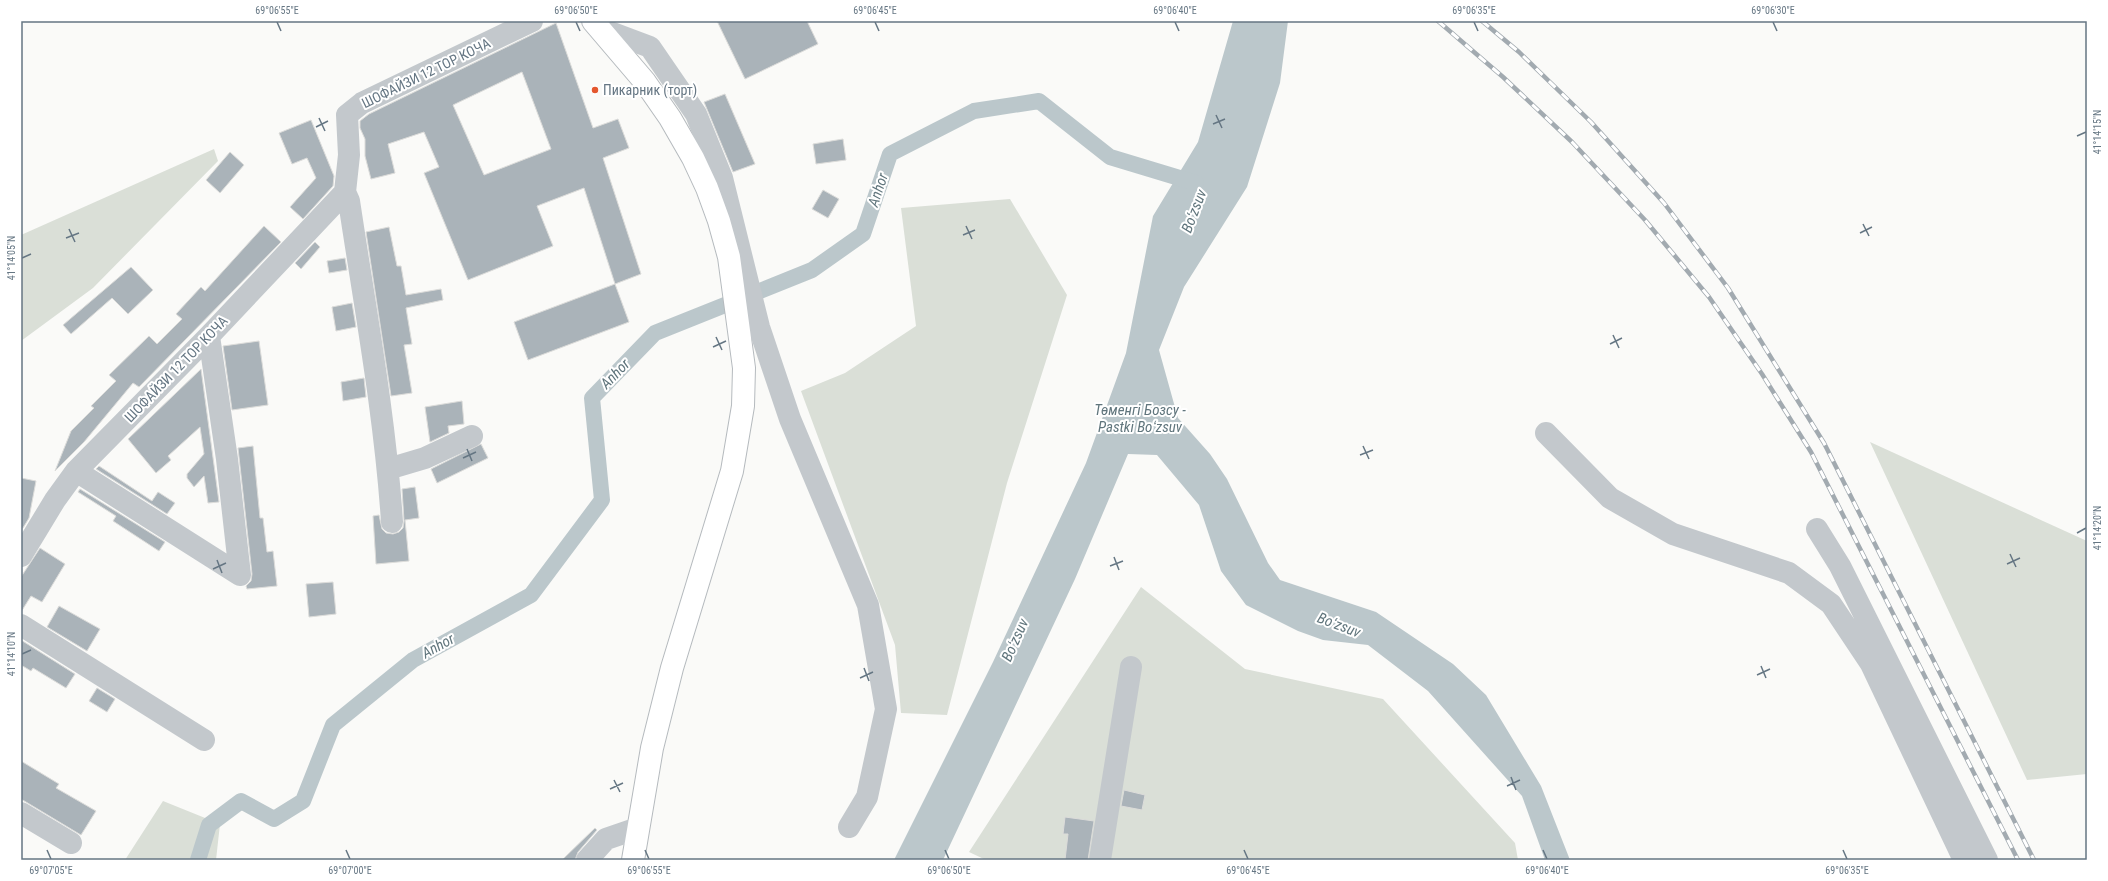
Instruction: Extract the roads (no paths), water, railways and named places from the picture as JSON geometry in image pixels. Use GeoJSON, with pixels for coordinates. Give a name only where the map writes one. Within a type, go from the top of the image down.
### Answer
{"type":"FeatureCollection","features":[{"type":"Feature","properties":{"kind":"main road"},"geometry":{"type":"LineString","coordinates":[[597,25],[645,82],[670,118],[693,158],[719,221],[735,254],[750,331],[744,368],[743,406],[732,471],[672,668],[652,748],[633,860]]}},
{"type":"Feature","properties":{"kind":"street","name":"ШОФАЙЗИ 12 ТОР КОЧА"},"geometry":{"type":"LineString","coordinates":[[392,522],[388,469],[370,336],[349,201],[345,192],[349,154],[347,115],[362,103],[532,21]]}},
{"type":"Feature","properties":{"kind":"street","name":"ШОФАЙЗИ 12 ТОР КОЧА"},"geometry":{"type":"LineString","coordinates":[[21,556],[55,500],[76,471],[209,336],[345,192]]}},
{"type":"Feature","properties":{"kind":"street"},"geometry":{"type":"LineString","coordinates":[[750,331],[790,419],[868,605],[886,709],[867,797],[849,827]]}},
{"type":"Feature","properties":{"kind":"street"},"geometry":{"type":"LineString","coordinates":[[76,471],[240,575],[227,459],[209,336]]}},
{"type":"Feature","properties":{"kind":"street"},"geometry":{"type":"LineString","coordinates":[[1546,433],[1610,498],[1674,534],[1789,573],[1831,604],[1871,664],[1964,860]]}},
{"type":"Feature","properties":{"kind":"street"},"geometry":{"type":"LineString","coordinates":[[388,469],[425,458],[472,436]]}},
{"type":"Feature","properties":{"kind":"street"},"geometry":{"type":"LineString","coordinates":[[1817,529],[1840,566],[1987,860]]}},
{"type":"Feature","properties":{"kind":"street"},"geometry":{"type":"LineString","coordinates":[[21,625],[204,740]]}},
{"type":"Feature","properties":{"kind":"street"},"geometry":{"type":"LineString","coordinates":[[1100,860],[1132,667]]}},
{"type":"Feature","properties":{"kind":"street"},"geometry":{"type":"LineString","coordinates":[[21,813],[71,843]]}},
{"type":"Feature","properties":{"kind":"street"},"geometry":{"type":"LineString","coordinates":[[587,860],[606,839],[638,828]]}},
{"type":"Feature","properties":{"kind":"water","name":"Төменгі Бозсу - Pastki Boʻzsuv"},"geometry":{"type":"Polygon","coordinates":[[[1233,21],[1288,21],[1280,83],[1247,187],[1184,287],[1159,350],[1178,418],[1210,454],[1227,479],[1268,563],[1280,580],[1376,612],[1453,664],[1486,695],[1541,786],[1570,860],[1545,860],[1522,796],[1428,691],[1368,645],[1323,640],[1298,631],[1246,605],[1221,571],[1199,505],[1157,455],[1128,454],[1075,579],[943,860],[894,860],[993,662],[1086,463],[1126,353],[1153,216],[1198,142],[1233,21]]]}},
{"type":"Feature","properties":{"kind":"waterway","name":"Anhor"},"geometry":{"type":"LineString","coordinates":[[198,860],[209,825],[241,801],[274,819],[303,801],[333,725],[413,660],[531,595],[602,500],[592,398],[655,333],[812,270],[863,234],[890,154],[974,111],[1039,101],[1110,157],[1196,183]]}},
{"type":"Feature","properties":{"kind":"railway"},"geometry":{"type":"LineString","coordinates":[[1438,21],[1503,77],[1572,142],[1645,220],[1709,297],[1762,374],[1811,452],[2018,860]]}},
{"type":"Feature","properties":{"kind":"railway"},"geometry":{"type":"LineString","coordinates":[[1482,21],[1519,52],[1591,122],[1664,203],[1728,288],[1824,443],[2034,860]]}},
{"type":"Feature","properties":{"kind":"place","name":"Пикарник (торт)"},"geometry":{"type":"Point","coordinates":[595,90]}},
{"type":"Feature","properties":{"kind":"water label","name":"Boʻzsuv"},"geometry":{"type":"Point","coordinates":[1194,211]}},
{"type":"Feature","properties":{"kind":"water label","name":"Boʻzsuv"},"geometry":{"type":"Point","coordinates":[1339,625]}},
{"type":"Feature","properties":{"kind":"water label","name":"Boʻzsuv"},"geometry":{"type":"Point","coordinates":[1015,640]}}]}
